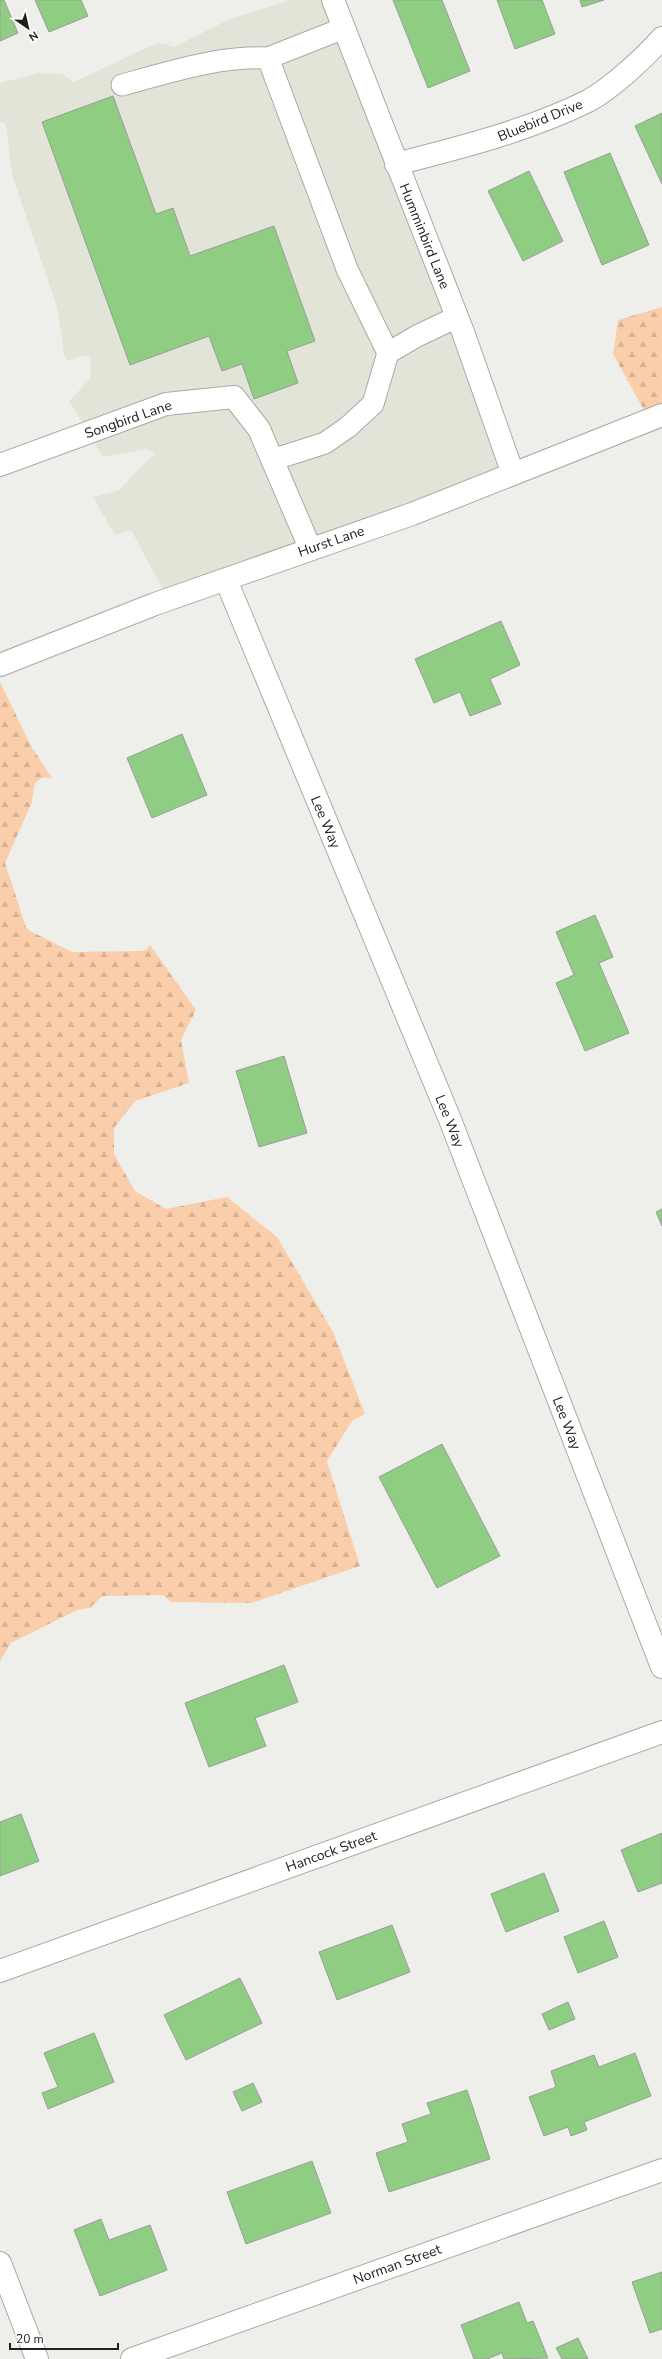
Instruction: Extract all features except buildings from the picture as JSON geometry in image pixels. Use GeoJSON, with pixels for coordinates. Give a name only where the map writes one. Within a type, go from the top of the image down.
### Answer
{"type":"FeatureCollection","features":[{"type":"Feature","properties":{"kind":"street","name":"Humminbird Lane"},"geometry":{"type":"LineString","coordinates":[[333,0],[457,317],[513,474]]}},
{"type":"Feature","properties":{"kind":"street","name":"Bluebird Drive"},"geometry":{"type":"LineString","coordinates":[[396,164],[496,138],[589,100],[643,59],[662,38]]}},
{"type":"Feature","properties":{"kind":"street","name":"Songbird Lane"},"geometry":{"type":"LineString","coordinates":[[0,465],[166,404],[234,397],[259,429],[310,548]]}},
{"type":"Feature","properties":{"kind":"street","name":"Hurst Lane"},"geometry":{"type":"LineString","coordinates":[[0,665],[155,604],[226,580],[310,548],[412,514],[662,415]]}},
{"type":"Feature","properties":{"kind":"street","name":"Lee Way"},"geometry":{"type":"LineString","coordinates":[[226,580],[449,1117],[662,1666]]}},
{"type":"Feature","properties":{"kind":"street","name":"Hancock Street"},"geometry":{"type":"LineString","coordinates":[[0,1971],[662,1732]]}},
{"type":"Feature","properties":{"kind":"street","name":"Norman Street"},"geometry":{"type":"LineString","coordinates":[[132,2359],[662,2170]]}},
{"type":"Feature","properties":{"kind":"street"},"geometry":{"type":"LineString","coordinates":[[0,2263],[37,2359]]}},
{"type":"Feature","properties":{"kind":"lane"},"geometry":{"type":"LineString","coordinates":[[122,85],[187,68],[240,57],[268,58],[344,28]]}},
{"type":"Feature","properties":{"kind":"lane"},"geometry":{"type":"LineString","coordinates":[[268,58],[347,269],[388,353],[373,404],[353,423],[325,443],[272,460]]}},
{"type":"Feature","properties":{"kind":"lane"},"geometry":{"type":"LineString","coordinates":[[388,353],[417,336],[457,317]]}},
{"type":"Feature","properties":{"kind":"shaded area"},"geometry":{"type":"Polygon","coordinates":[[[291,0],[343,0],[518,474],[169,601],[131,530],[115,535],[93,497],[118,491],[155,453],[146,449],[103,457],[69,401],[90,379],[91,357],[82,356],[67,361],[64,353],[57,307],[12,175],[6,123],[0,122],[0,83],[38,73],[62,74],[74,82],[159,42],[161,45],[163,43],[174,47],[230,19],[291,0]]]}},
{"type":"Feature","properties":{"kind":"green space"},"geometry":{"type":"Polygon","coordinates":[[[662,307],[662,421],[650,421],[613,354],[618,320],[662,307]]]}},
{"type":"Feature","properties":{"kind":"green space"},"geometry":{"type":"Polygon","coordinates":[[[0,682],[31,746],[52,778],[41,778],[35,783],[32,802],[5,863],[26,927],[30,931],[72,952],[141,951],[146,950],[150,945],[196,1010],[181,1040],[189,1083],[135,1101],[114,1128],[114,1154],[135,1191],[166,1209],[227,1197],[277,1237],[333,1332],[365,1414],[352,1421],[327,1461],[360,1566],[251,1603],[171,1602],[163,1595],[102,1596],[90,1608],[77,1610],[11,1643],[0,1661],[0,682]]]}}]}
